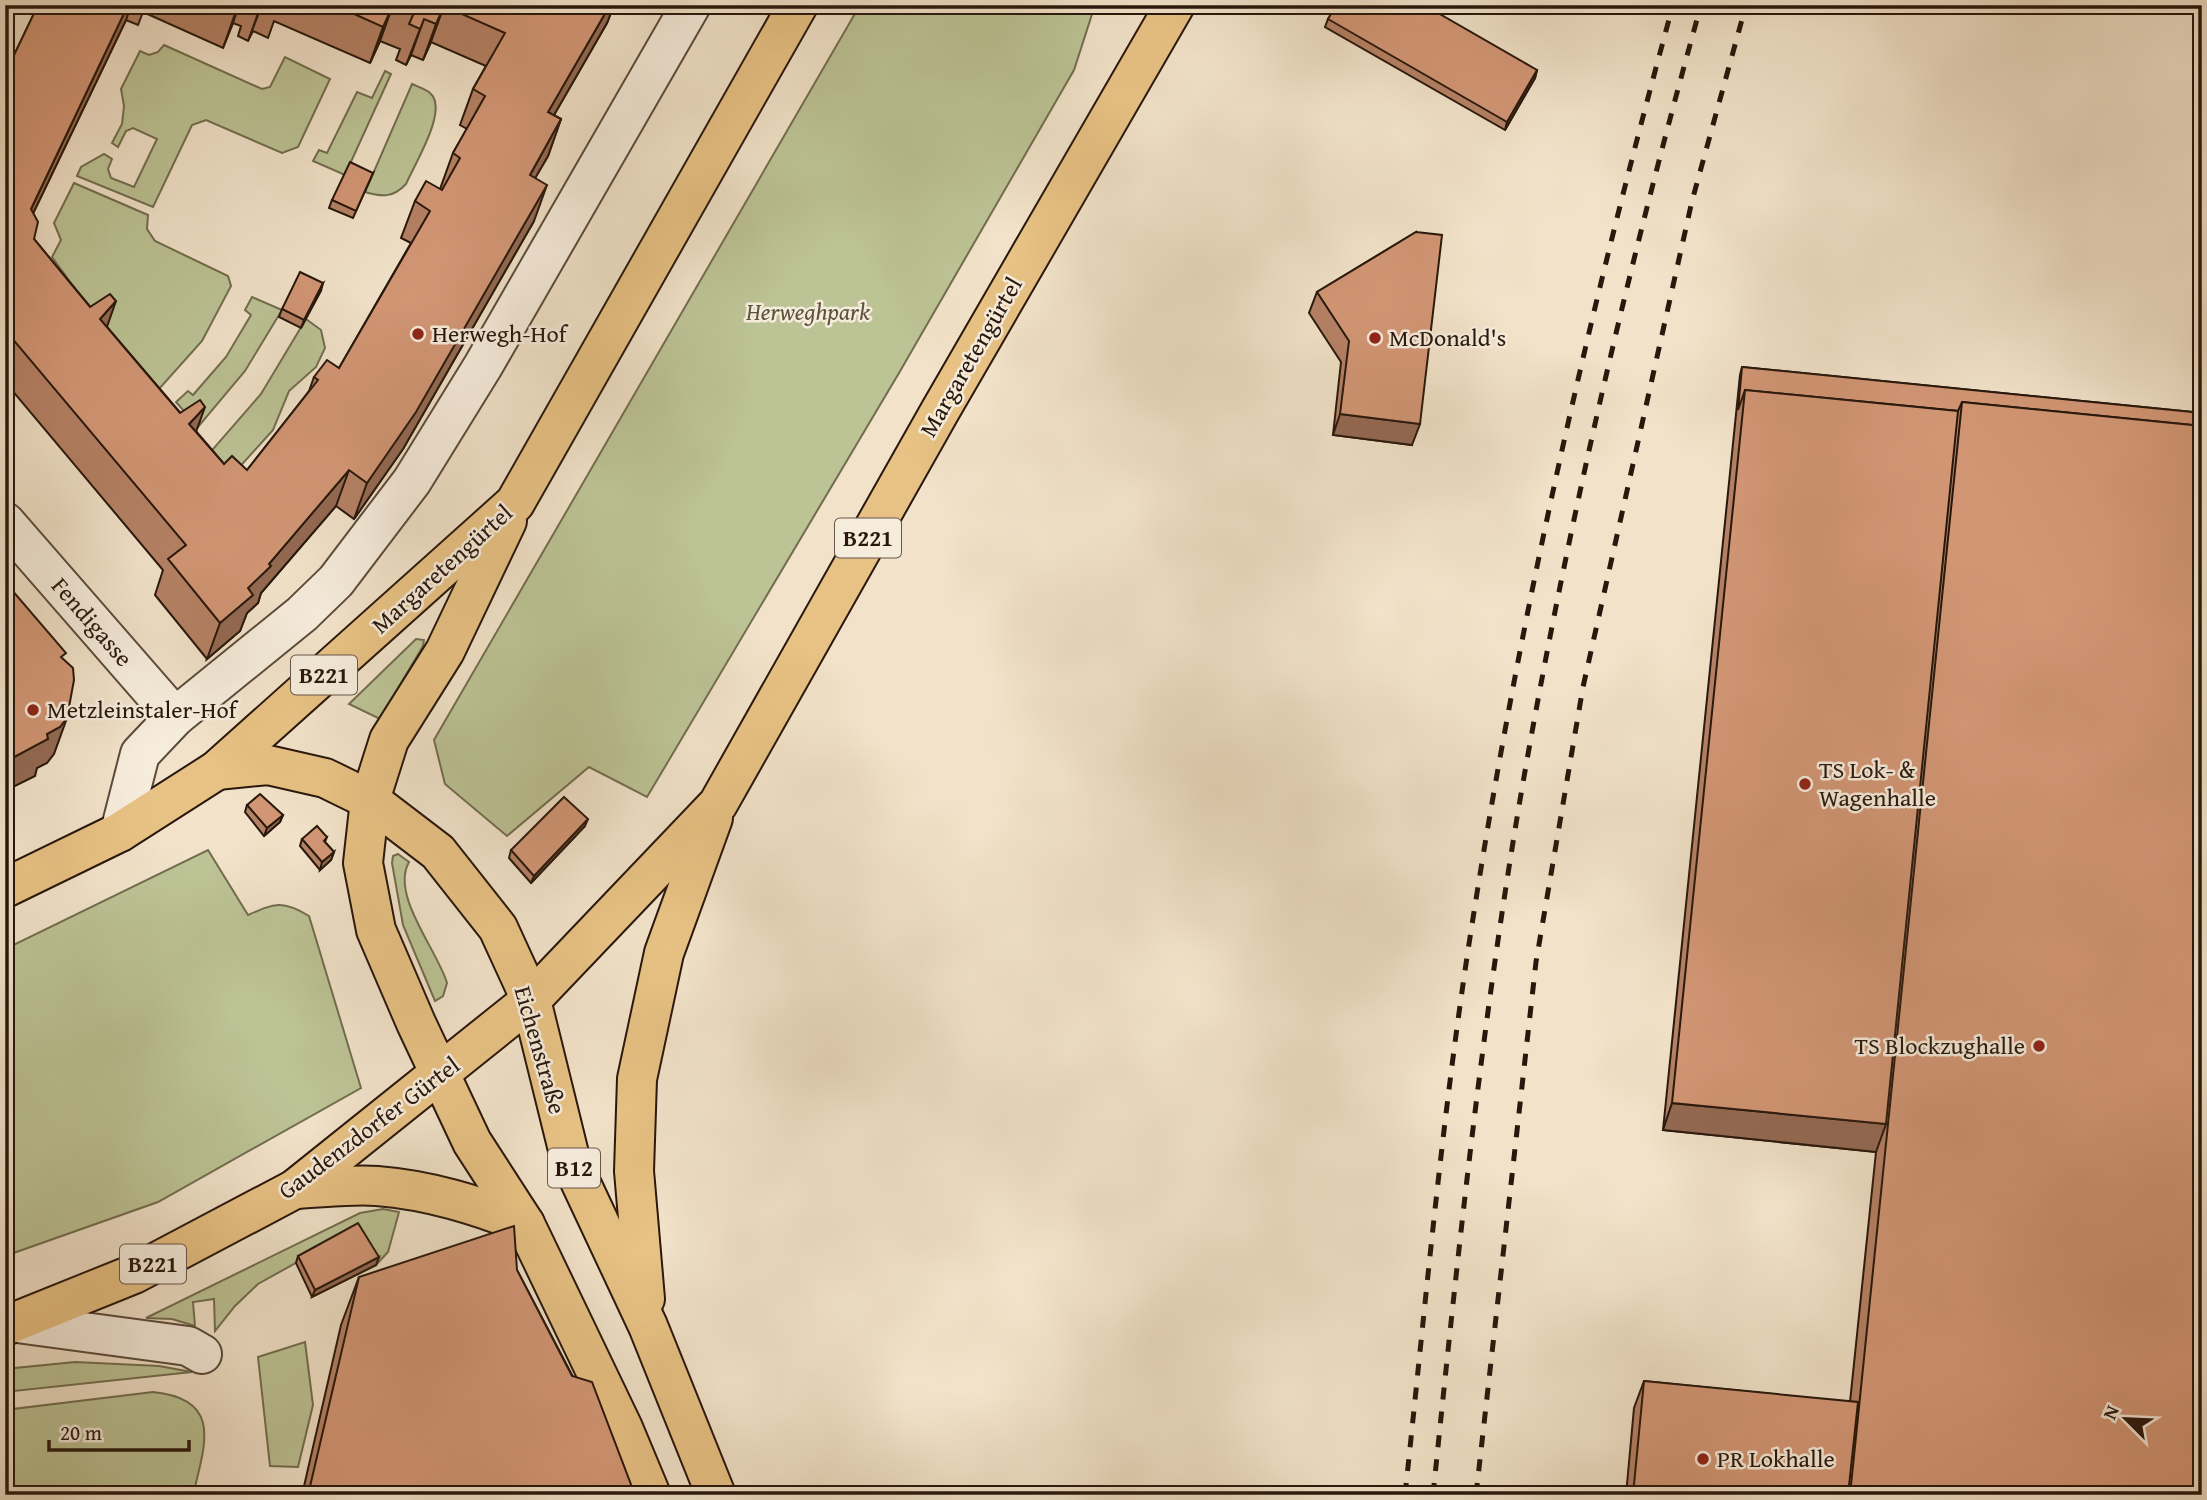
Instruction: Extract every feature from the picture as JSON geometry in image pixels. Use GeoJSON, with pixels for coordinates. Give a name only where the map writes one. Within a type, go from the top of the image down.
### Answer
{"type":"FeatureCollection","features":[{"type":"Feature","properties":{"kind":"main road","name":"Margaretengürtel"},"geometry":{"type":"LineString","coordinates":[[5,888],[120,832],[217,770],[515,503],[798,5]]}},
{"type":"Feature","properties":{"kind":"main road","name":"Margaretengürtel"},"geometry":{"type":"LineString","coordinates":[[531,1000],[718,804],[940,411],[1175,5]]}},
{"type":"Feature","properties":{"kind":"main road"},"geometry":{"type":"LineString","coordinates":[[515,503],[445,651],[389,740],[370,800],[363,863],[376,930],[441,1075],[472,1142],[525,1224],[651,1495]]}},
{"type":"Feature","properties":{"kind":"main road","name":"Eichenstraße"},"geometry":{"type":"LineString","coordinates":[[217,770],[268,765],[325,778],[370,800],[438,852],[498,929],[531,1000],[571,1162],[648,1326],[716,1495]]}},
{"type":"Feature","properties":{"kind":"main road"},"geometry":{"type":"LineString","coordinates":[[648,1326],[634,1171],[637,1079],[664,953],[718,804]]}},
{"type":"Feature","properties":{"kind":"main road","name":"Gaudenzdorfer Gürtel"},"geometry":{"type":"LineString","coordinates":[[11,1325],[134,1273],[295,1189],[441,1075],[531,1000]]}},
{"type":"Feature","properties":{"kind":"main road"},"geometry":{"type":"LineString","coordinates":[[295,1189],[376,1186],[412,1191],[472,1203],[525,1224]]}},
{"type":"Feature","properties":{"kind":"street"},"geometry":{"type":"LineString","coordinates":[[120,832],[140,754],[175,717],[293,622],[336,581],[412,481],[483,366],[691,5]]}},
{"type":"Feature","properties":{"kind":"street","name":"Fendigasse"},"geometry":{"type":"LineString","coordinates":[[5,522],[175,717]]}},
{"type":"Feature","properties":{"kind":"street"},"geometry":{"type":"LineString","coordinates":[[11,1325],[188,1346],[202,1354]]}},
{"type":"Feature","properties":{"kind":"green space","name":"Herweghpark"},"geometry":{"type":"Polygon","coordinates":[[[860,5],[1095,5],[1074,70],[899,373],[647,797],[589,767],[507,836],[445,784],[434,740],[860,5]]]}},
{"type":"Feature","properties":{"kind":"green space"},"geometry":{"type":"Polygon","coordinates":[[[164,45],[262,89],[270,87],[285,57],[330,79],[298,147],[282,153],[206,120],[192,125],[153,207],[77,176],[81,167],[104,154],[112,159],[108,169],[111,178],[134,187],[157,139],[133,128],[126,131],[118,147],[112,143],[122,124],[124,106],[121,89],[140,51],[149,55],[158,52],[164,45]]]}},
{"type":"Feature","properties":{"kind":"green space"},"geometry":{"type":"Polygon","coordinates":[[[385,71],[391,74],[345,175],[313,161],[319,150],[327,153],[357,92],[372,98],[385,71]]]}},
{"type":"Feature","properties":{"kind":"green space"},"geometry":{"type":"Polygon","coordinates":[[[412,84],[429,92],[435,102],[433,125],[428,138],[401,189],[387,195],[365,192],[412,84]]]}},
{"type":"Feature","properties":{"kind":"green space"},"geometry":{"type":"Polygon","coordinates":[[[74,183],[148,215],[147,229],[155,241],[228,276],[231,286],[202,341],[159,389],[148,389],[52,257],[61,240],[54,223],[74,183]]]}},
{"type":"Feature","properties":{"kind":"green space"},"geometry":{"type":"Polygon","coordinates":[[[252,297],[282,310],[245,371],[198,427],[176,402],[188,391],[193,395],[226,357],[251,315],[245,310],[252,297]]]}},
{"type":"Feature","properties":{"kind":"green space"},"geometry":{"type":"Polygon","coordinates":[[[306,319],[321,330],[325,348],[316,367],[289,391],[273,430],[236,471],[200,464],[261,394],[306,319]]]}},
{"type":"Feature","properties":{"kind":"green space"},"geometry":{"type":"Polygon","coordinates":[[[416,639],[424,640],[423,646],[380,719],[349,704],[416,639]]]}},
{"type":"Feature","properties":{"kind":"green space"},"geometry":{"type":"Polygon","coordinates":[[[208,850],[248,915],[272,906],[285,905],[309,916],[361,1088],[158,1202],[5,1256],[5,949],[208,850]]]}},
{"type":"Feature","properties":{"kind":"green space"},"geometry":{"type":"Polygon","coordinates":[[[398,854],[409,862],[405,875],[410,906],[447,983],[443,996],[435,1001],[403,925],[392,863],[393,856],[398,854]]]}},
{"type":"Feature","properties":{"kind":"green space"},"geometry":{"type":"Polygon","coordinates":[[[383,1209],[399,1212],[388,1252],[376,1265],[355,1230],[258,1284],[235,1306],[215,1331],[214,1299],[193,1302],[195,1326],[172,1319],[146,1318],[360,1213],[383,1209]]]}},
{"type":"Feature","properties":{"kind":"green space"},"geometry":{"type":"Polygon","coordinates":[[[305,1342],[313,1405],[298,1467],[270,1466],[258,1357],[305,1342]]]}},
{"type":"Feature","properties":{"kind":"green space"},"geometry":{"type":"Polygon","coordinates":[[[75,1362],[159,1366],[192,1372],[5,1392],[5,1369],[75,1362]]]}},
{"type":"Feature","properties":{"kind":"green space"},"geometry":{"type":"Polygon","coordinates":[[[153,1392],[175,1396],[190,1404],[200,1414],[204,1427],[204,1442],[193,1495],[5,1495],[5,1410],[153,1392]]]}},
{"type":"Feature","properties":{"kind":"building","name":"Herwegh-Hof"},"geometry":{"type":"Polygon","coordinates":[[[38,5],[128,5],[31,209],[38,222],[34,239],[90,307],[110,294],[116,301],[100,319],[180,413],[200,400],[205,407],[189,424],[224,464],[232,456],[247,470],[318,380],[314,377],[327,360],[339,368],[430,211],[415,201],[426,181],[442,190],[460,158],[453,153],[485,96],[473,89],[505,33],[444,6],[436,24],[424,19],[420,29],[409,24],[414,13],[395,5],[610,5],[548,112],[561,119],[530,175],[547,185],[416,412],[367,483],[349,470],[269,564],[271,566],[248,588],[253,595],[220,623],[168,559],[186,545],[5,330],[5,74],[38,5]]]}},
{"type":"Feature","properties":{"kind":"building"},"geometry":{"type":"Polygon","coordinates":[[[223,5],[239,5],[236,11],[223,5]]]}},
{"type":"Feature","properties":{"kind":"building"},"geometry":{"type":"Polygon","coordinates":[[[334,5],[393,5],[383,27],[334,5]]]}},
{"type":"Feature","properties":{"kind":"building"},"geometry":{"type":"Polygon","coordinates":[[[1336,5],[1424,5],[1537,70],[1507,122],[1328,19],[1336,5]]]}},
{"type":"Feature","properties":{"kind":"building"},"geometry":{"type":"Polygon","coordinates":[[[350,162],[373,173],[356,211],[332,200],[350,162]]]}},
{"type":"Feature","properties":{"kind":"building","name":"McDonald's"},"geometry":{"type":"Polygon","coordinates":[[[1416,232],[1442,235],[1420,424],[1340,414],[1349,341],[1317,292],[1416,232]]]}},
{"type":"Feature","properties":{"kind":"building"},"geometry":{"type":"Polygon","coordinates":[[[300,272],[323,283],[304,320],[282,309],[300,272]]]}},
{"type":"Feature","properties":{"kind":"building"},"geometry":{"type":"Polygon","coordinates":[[[1742,367],[2202,413],[2202,426],[1962,402],[1958,411],[1745,390],[1738,410],[1742,367]]]}},
{"type":"Feature","properties":{"kind":"building","name":"TS Lok- & Wagenhalle"},"geometry":{"type":"Polygon","coordinates":[[[1745,390],[1958,411],[1886,1124],[1672,1103],[1745,390]]]}},
{"type":"Feature","properties":{"kind":"building","name":"TS Blockzughalle"},"geometry":{"type":"Polygon","coordinates":[[[1962,402],[2202,426],[2202,1495],[1850,1495],[1962,402]]]}},
{"type":"Feature","properties":{"kind":"building"},"geometry":{"type":"Polygon","coordinates":[[[5,582],[66,653],[61,657],[73,668],[74,680],[67,718],[60,727],[47,734],[48,739],[5,762],[5,582]]]}},
{"type":"Feature","properties":{"kind":"building"},"geometry":{"type":"Polygon","coordinates":[[[260,794],[283,815],[267,828],[247,805],[260,794]]]}},
{"type":"Feature","properties":{"kind":"building"},"geometry":{"type":"Polygon","coordinates":[[[564,797],[588,819],[534,876],[511,850],[564,797]]]}},
{"type":"Feature","properties":{"kind":"building"},"geometry":{"type":"Polygon","coordinates":[[[317,826],[327,837],[324,841],[334,852],[322,862],[302,839],[317,826]]]}},
{"type":"Feature","properties":{"kind":"building"},"geometry":{"type":"Polygon","coordinates":[[[358,1223],[379,1257],[315,1290],[298,1256],[358,1223]]]}},
{"type":"Feature","properties":{"kind":"building"},"geometry":{"type":"Polygon","coordinates":[[[514,1226],[517,1270],[572,1376],[592,1382],[635,1495],[308,1495],[359,1277],[514,1226]]]}},
{"type":"Feature","properties":{"kind":"building"},"geometry":{"type":"Polygon","coordinates":[[[1644,1381],[1858,1402],[1848,1495],[1633,1495],[1644,1381]]]}},
{"type":"Feature","properties":{"kind":"railway"},"geometry":{"type":"LineString","coordinates":[[1405,1495],[1453,1057],[1493,797],[1536,569],[1561,456],[1614,230],[1673,5]]}},
{"type":"Feature","properties":{"kind":"railway"},"geometry":{"type":"LineString","coordinates":[[1433,1495],[1482,1060],[1520,800],[1557,600],[1600,400],[1648,202],[1701,5]]}},
{"type":"Feature","properties":{"kind":"railway"},"geometry":{"type":"LineString","coordinates":[[1476,1495],[1536,962],[1583,687],[1692,201],[1746,5]]}},
{"type":"Feature","properties":{"kind":"place","name":"Herwegh-Hof"},"geometry":{"type":"Point","coordinates":[418,334]}},
{"type":"Feature","properties":{"kind":"place","name":"McDonald's"},"geometry":{"type":"Point","coordinates":[1375,338]}},
{"type":"Feature","properties":{"kind":"place","name":"Metzleinstaler-Hof"},"geometry":{"type":"Point","coordinates":[33,710]}},
{"type":"Feature","properties":{"kind":"place","name":"TS Lok- & Wagenhalle"},"geometry":{"type":"Point","coordinates":[1805,784]}},
{"type":"Feature","properties":{"kind":"place","name":"TS Blockzughalle"},"geometry":{"type":"Point","coordinates":[2039,1046]}},
{"type":"Feature","properties":{"kind":"place","name":"PR Lokhalle"},"geometry":{"type":"Point","coordinates":[1703,1459]}}]}
